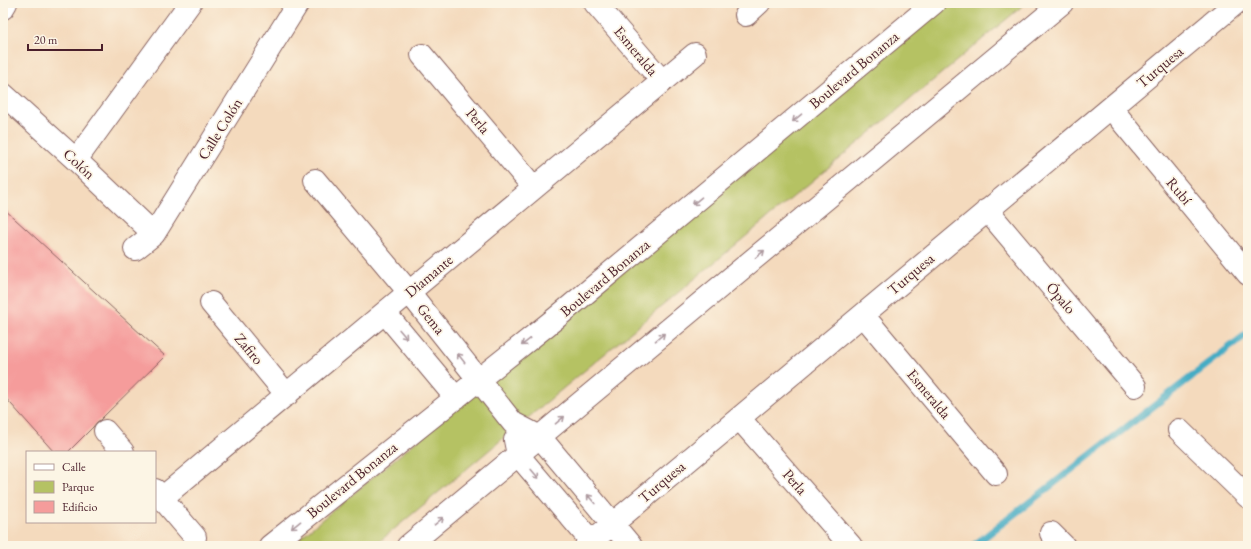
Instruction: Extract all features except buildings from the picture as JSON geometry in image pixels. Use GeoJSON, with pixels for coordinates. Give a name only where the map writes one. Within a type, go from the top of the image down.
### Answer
{"type":"FeatureCollection","features":[{"type":"Feature","properties":{"kind":"street"},"geometry":{"type":"LineString","coordinates":[[3,8],[6,3]]}},
{"type":"Feature","properties":{"kind":"street"},"geometry":{"type":"LineString","coordinates":[[76,160],[190,3]]}},
{"type":"Feature","properties":{"kind":"street","name":"Calle Colón"},"geometry":{"type":"LineString","coordinates":[[135,249],[154,234],[298,3]]}},
{"type":"Feature","properties":{"kind":"street","name":"Esmeralda"},"geometry":{"type":"LineString","coordinates":[[595,3],[662,81]]}},
{"type":"Feature","properties":{"kind":"street","name":"Boulevard Bonanza"},"geometry":{"type":"LineString","coordinates":[[270,546],[556,318],[934,3]]}},
{"type":"Feature","properties":{"kind":"street"},"geometry":{"type":"LineString","coordinates":[[408,546],[1062,3]]}},
{"type":"Feature","properties":{"kind":"street"},"geometry":{"type":"LineString","coordinates":[[1226,6],[1248,16]]}},
{"type":"Feature","properties":{"kind":"street","name":"Turquesa"},"geometry":{"type":"LineString","coordinates":[[588,544],[1111,108],[1226,6]]}},
{"type":"Feature","properties":{"kind":"street","name":"Diamante"},"geometry":{"type":"LineString","coordinates":[[195,537],[159,494],[287,395],[695,54]]}},
{"type":"Feature","properties":{"kind":"street","name":"Perla"},"geometry":{"type":"LineString","coordinates":[[422,55],[534,188]]}},
{"type":"Feature","properties":{"kind":"street","name":"Colón"},"geometry":{"type":"LineString","coordinates":[[3,94],[76,160],[154,234]]}},
{"type":"Feature","properties":{"kind":"street","name":"Rubí"},"geometry":{"type":"LineString","coordinates":[[1111,108],[1248,274]]}},
{"type":"Feature","properties":{"kind":"street","name":"Gema"},"geometry":{"type":"LineString","coordinates":[[316,180],[409,292],[513,423],[540,437],[631,546]]}},
{"type":"Feature","properties":{"kind":"street","name":"Ópalo"},"geometry":{"type":"LineString","coordinates":[[987,210],[1135,386]]}},
{"type":"Feature","properties":{"kind":"street","name":"Zafiro"},"geometry":{"type":"LineString","coordinates":[[211,303],[287,395]]}},
{"type":"Feature","properties":{"kind":"street","name":"Gema"},"geometry":{"type":"LineString","coordinates":[[385,313],[456,398]]}},
{"type":"Feature","properties":{"kind":"street","name":"Esmeralda"},"geometry":{"type":"LineString","coordinates":[[863,315],[996,474]]}},
{"type":"Feature","properties":{"kind":"street","name":"Perla"},"geometry":{"type":"LineString","coordinates":[[739,418],[852,546]]}},
{"type":"Feature","properties":{"kind":"street"},"geometry":{"type":"LineString","coordinates":[[513,423],[518,455],[588,544]]}},
{"type":"Feature","properties":{"kind":"street"},"geometry":{"type":"LineString","coordinates":[[1179,430],[1248,497]]}},
{"type":"Feature","properties":{"kind":"street"},"geometry":{"type":"LineString","coordinates":[[105,431],[122,451]]}},
{"type":"Feature","properties":{"kind":"green space"},"geometry":{"type":"Polygon","coordinates":[[[945,3],[1026,3],[374,546],[290,546],[945,3]]]}},
{"type":"Feature","properties":{"kind":"waterway"},"geometry":{"type":"LineString","coordinates":[[973,546],[1248,333]]}}]}
